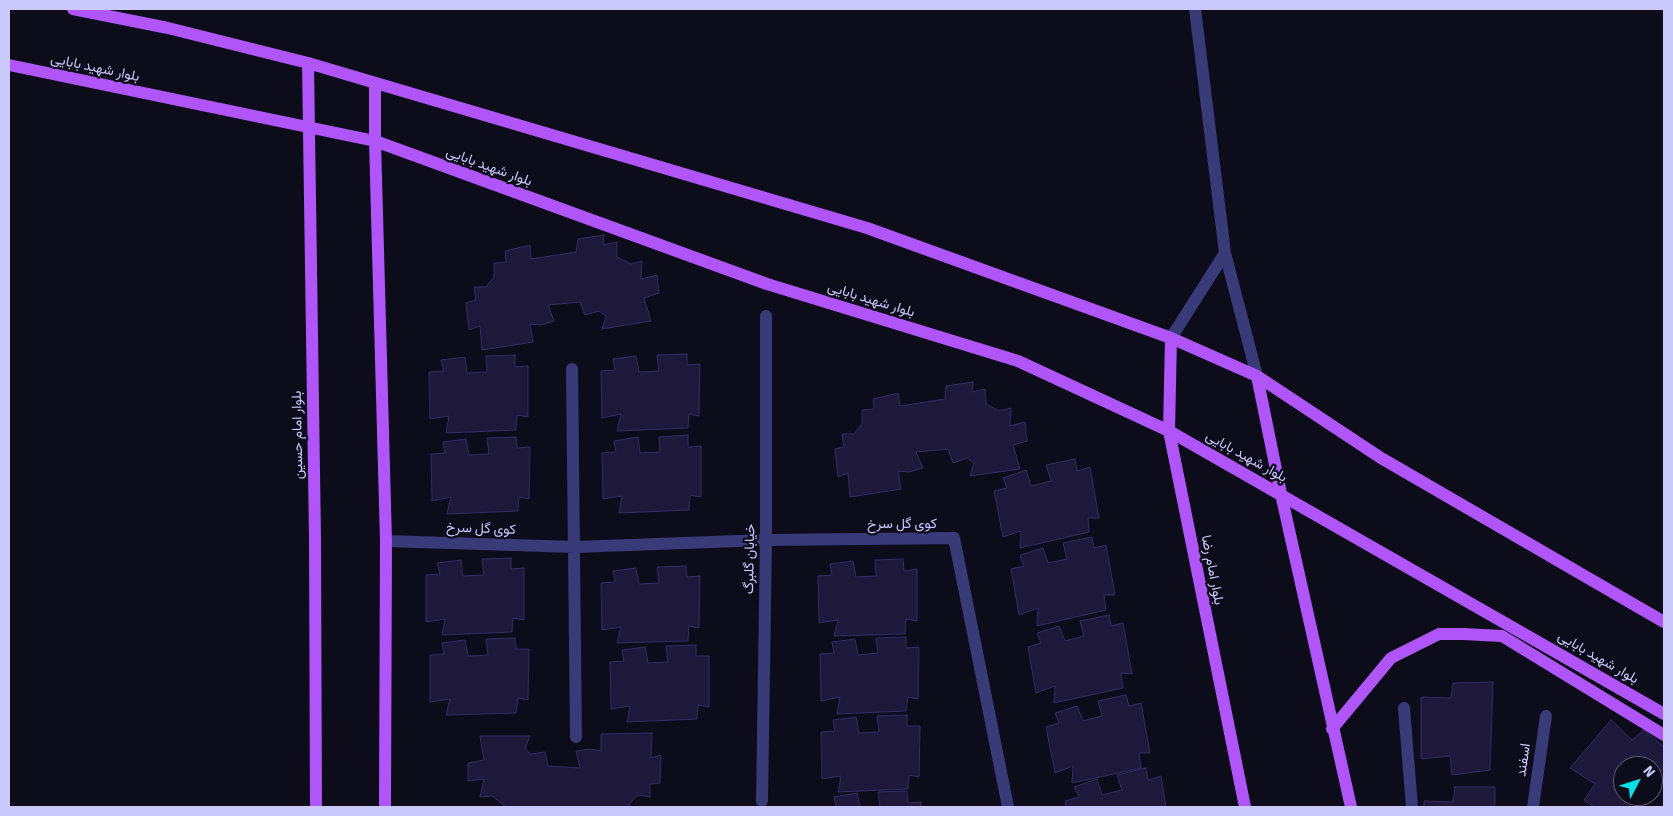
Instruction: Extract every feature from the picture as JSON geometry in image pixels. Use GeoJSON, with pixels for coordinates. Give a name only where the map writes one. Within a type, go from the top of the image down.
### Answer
{"type":"FeatureCollection","features":[{"type":"Feature","properties":{"kind":"main road"},"geometry":{"type":"LineString","coordinates":[[73,9],[168,28],[308,63],[867,228],[1171,338],[1257,376],[1381,458],[1664,622]]}},
{"type":"Feature","properties":{"kind":"main road","name":"بلوار امام حسین"},"geometry":{"type":"LineString","coordinates":[[308,63],[315,549],[316,807]]}},
{"type":"Feature","properties":{"kind":"main road","name":"بلوار شهید بابایی"},"geometry":{"type":"LineString","coordinates":[[9,65],[375,141],[767,284],[1018,361],[1169,431],[1664,714]]}},
{"type":"Feature","properties":{"kind":"main road"},"geometry":{"type":"LineString","coordinates":[[375,83],[386,541],[386,807]]}},
{"type":"Feature","properties":{"kind":"main road","name":"بلوار امام رضا"},"geometry":{"type":"LineString","coordinates":[[1171,338],[1169,431],[1245,807]]}},
{"type":"Feature","properties":{"kind":"main road"},"geometry":{"type":"LineString","coordinates":[[1257,376],[1280,494],[1351,807]]}},
{"type":"Feature","properties":{"kind":"main road"},"geometry":{"type":"LineString","coordinates":[[1332,729],[1391,658],[1439,634],[1463,634],[1502,636],[1664,735]]}},
{"type":"Feature","properties":{"kind":"street"},"geometry":{"type":"LineString","coordinates":[[1195,9],[1225,253],[1257,376]]}},
{"type":"Feature","properties":{"kind":"street"},"geometry":{"type":"LineString","coordinates":[[1171,338],[1225,253]]}},
{"type":"Feature","properties":{"kind":"street","name":"خیابان گلبرگ"},"geometry":{"type":"LineString","coordinates":[[762,801],[766,540],[766,316]]}},
{"type":"Feature","properties":{"kind":"street"},"geometry":{"type":"LineString","coordinates":[[572,369],[576,736]]}},
{"type":"Feature","properties":{"kind":"street","name":"کوی گل سرخ"},"geometry":{"type":"LineString","coordinates":[[386,541],[575,547],[766,540],[954,538],[1008,807]]}},
{"type":"Feature","properties":{"kind":"street"},"geometry":{"type":"LineString","coordinates":[[1404,708],[1412,807]]}},
{"type":"Feature","properties":{"kind":"street","name":"اسفند"},"geometry":{"type":"LineString","coordinates":[[1533,807],[1546,716]]}},
{"type":"Feature","properties":{"kind":"building"},"geometry":{"type":"Polygon","coordinates":[[[604,235],[603,245],[617,242],[617,257],[631,264],[642,261],[641,279],[657,275],[659,293],[644,298],[651,321],[602,329],[606,316],[599,311],[585,315],[580,302],[548,305],[554,321],[541,325],[530,324],[533,342],[482,350],[480,326],[469,330],[466,303],[476,300],[474,287],[486,287],[494,277],[494,263],[506,262],[505,251],[530,245],[531,259],[576,252],[578,239],[604,235]]]}},
{"type":"Feature","properties":{"kind":"building"},"geometry":{"type":"Polygon","coordinates":[[[687,354],[687,365],[700,364],[699,416],[689,414],[688,428],[617,431],[621,414],[602,418],[601,371],[615,370],[613,359],[636,356],[639,372],[659,371],[657,355],[687,354]]]}},
{"type":"Feature","properties":{"kind":"building"},"geometry":{"type":"Polygon","coordinates":[[[515,355],[515,367],[528,366],[528,417],[517,415],[516,430],[446,433],[449,416],[430,419],[429,372],[444,371],[441,360],[465,357],[467,373],[487,372],[486,356],[515,355]]]}},
{"type":"Feature","properties":{"kind":"building"},"geometry":{"type":"Polygon","coordinates":[[[973,382],[972,392],[985,389],[986,404],[999,411],[1011,408],[1010,426],[1025,422],[1027,441],[1013,445],[1020,469],[970,476],[974,463],[967,458],[953,463],[948,449],[916,452],[923,468],[909,472],[898,471],[901,489],[850,497],[848,473],[838,477],[835,449],[844,447],[842,434],[854,434],[862,424],[862,410],[874,409],[873,399],[898,393],[900,406],[945,399],[946,386],[973,382]]]}},
{"type":"Feature","properties":{"kind":"building"},"geometry":{"type":"Polygon","coordinates":[[[688,435],[688,447],[701,446],[701,497],[690,495],[689,510],[619,513],[622,496],[603,499],[602,453],[616,452],[614,441],[638,437],[640,453],[660,452],[659,437],[688,435]]]}},
{"type":"Feature","properties":{"kind":"building"},"geometry":{"type":"Polygon","coordinates":[[[516,437],[517,448],[530,447],[529,499],[519,497],[518,511],[447,514],[451,497],[432,501],[431,454],[445,453],[443,442],[466,439],[469,455],[489,454],[487,438],[516,437]]]}},
{"type":"Feature","properties":{"kind":"building"},"geometry":{"type":"Polygon","coordinates":[[[1075,459],[1077,471],[1090,467],[1099,518],[1088,518],[1089,532],[1020,548],[1021,531],[1003,537],[994,491],[1007,488],[1003,478],[1026,470],[1031,486],[1051,481],[1046,465],[1075,459]]]}},
{"type":"Feature","properties":{"kind":"building"},"geometry":{"type":"Polygon","coordinates":[[[1092,537],[1094,548],[1106,545],[1115,595],[1104,595],[1106,610],[1037,626],[1038,608],[1019,615],[1011,569],[1024,566],[1020,555],[1043,548],[1048,563],[1067,559],[1063,543],[1092,537]]]}},
{"type":"Feature","properties":{"kind":"building"},"geometry":{"type":"Polygon","coordinates":[[[511,558],[511,569],[524,568],[524,620],[513,618],[512,632],[442,635],[445,619],[426,622],[426,575],[440,574],[437,563],[461,560],[463,576],[484,575],[482,559],[511,558]]]}},
{"type":"Feature","properties":{"kind":"building"},"geometry":{"type":"Polygon","coordinates":[[[903,559],[904,571],[917,569],[917,621],[906,619],[905,634],[834,636],[838,620],[819,623],[818,576],[832,575],[830,564],[853,561],[856,577],[876,576],[875,560],[903,559]]]}},
{"type":"Feature","properties":{"kind":"building"},"geometry":{"type":"Polygon","coordinates":[[[686,566],[687,577],[700,576],[699,628],[689,626],[688,641],[617,643],[621,627],[602,630],[601,583],[615,582],[613,571],[636,568],[639,584],[659,583],[657,567],[686,566]]]}},
{"type":"Feature","properties":{"kind":"building"},"geometry":{"type":"Polygon","coordinates":[[[1109,615],[1111,626],[1123,623],[1132,674],[1121,673],[1123,688],[1054,703],[1055,686],[1036,693],[1028,647],[1041,643],[1037,633],[1059,626],[1065,641],[1084,636],[1080,621],[1109,615]]]}},
{"type":"Feature","properties":{"kind":"building"},"geometry":{"type":"Polygon","coordinates":[[[906,637],[906,648],[919,647],[918,699],[908,697],[906,711],[837,714],[840,697],[821,701],[820,654],[834,653],[832,642],[855,639],[858,655],[878,653],[876,638],[906,637]]]}},
{"type":"Feature","properties":{"kind":"building"},"geometry":{"type":"Polygon","coordinates":[[[515,638],[516,649],[529,649],[528,700],[518,698],[516,713],[446,715],[450,699],[430,702],[430,655],[444,654],[442,643],[465,640],[468,656],[488,655],[486,639],[515,638]]]}},
{"type":"Feature","properties":{"kind":"building"},"geometry":{"type":"Polygon","coordinates":[[[696,645],[696,656],[709,656],[709,707],[698,705],[697,719],[627,722],[630,706],[611,709],[610,662],[624,661],[622,650],[645,647],[648,663],[668,662],[666,646],[696,645]]]}},
{"type":"Feature","properties":{"kind":"building"},"geometry":{"type":"Polygon","coordinates":[[[1493,682],[1490,770],[1452,775],[1450,756],[1421,759],[1421,697],[1451,698],[1453,683],[1493,682]]]}},
{"type":"Feature","properties":{"kind":"building"},"geometry":{"type":"Polygon","coordinates":[[[1126,695],[1129,706],[1141,703],[1150,753],[1139,753],[1141,768],[1072,783],[1073,766],[1055,773],[1046,727],[1059,723],[1055,713],[1077,706],[1083,721],[1102,716],[1098,701],[1126,695]]]}},
{"type":"Feature","properties":{"kind":"building"},"geometry":{"type":"Polygon","coordinates":[[[907,715],[907,726],[920,726],[919,777],[909,775],[908,789],[838,792],[841,776],[822,779],[821,732],[835,731],[833,720],[856,717],[859,733],[879,732],[877,716],[907,715]]]}},
{"type":"Feature","properties":{"kind":"building"},"geometry":{"type":"Polygon","coordinates":[[[1611,720],[1632,740],[1644,730],[1664,747],[1663,769],[1663,756],[1613,756],[1613,806],[1629,807],[1594,807],[1584,800],[1595,784],[1570,768],[1611,720]]]}},
{"type":"Feature","properties":{"kind":"building"},"geometry":{"type":"Polygon","coordinates":[[[652,733],[651,758],[661,755],[660,783],[650,784],[650,797],[638,795],[629,804],[629,807],[504,807],[492,796],[480,797],[484,779],[468,781],[468,763],[484,760],[480,736],[530,736],[525,748],[530,754],[545,752],[548,766],[580,768],[576,751],[590,749],[601,751],[601,734],[652,733]]]}},
{"type":"Feature","properties":{"kind":"building"},"geometry":{"type":"Polygon","coordinates":[[[1146,768],[1148,780],[1161,776],[1166,807],[1066,807],[1065,801],[1079,797],[1074,787],[1097,779],[1102,795],[1122,790],[1117,775],[1146,768]]]}},
{"type":"Feature","properties":{"kind":"building"},"geometry":{"type":"Polygon","coordinates":[[[1455,787],[1495,787],[1495,807],[1424,807],[1424,801],[1453,802],[1455,787]]]}},
{"type":"Feature","properties":{"kind":"building"},"geometry":{"type":"Polygon","coordinates":[[[907,791],[908,803],[921,802],[921,807],[880,807],[878,792],[907,791]]]}},
{"type":"Feature","properties":{"kind":"building"},"geometry":{"type":"Polygon","coordinates":[[[857,793],[860,807],[836,807],[834,797],[857,793]]]}}]}
